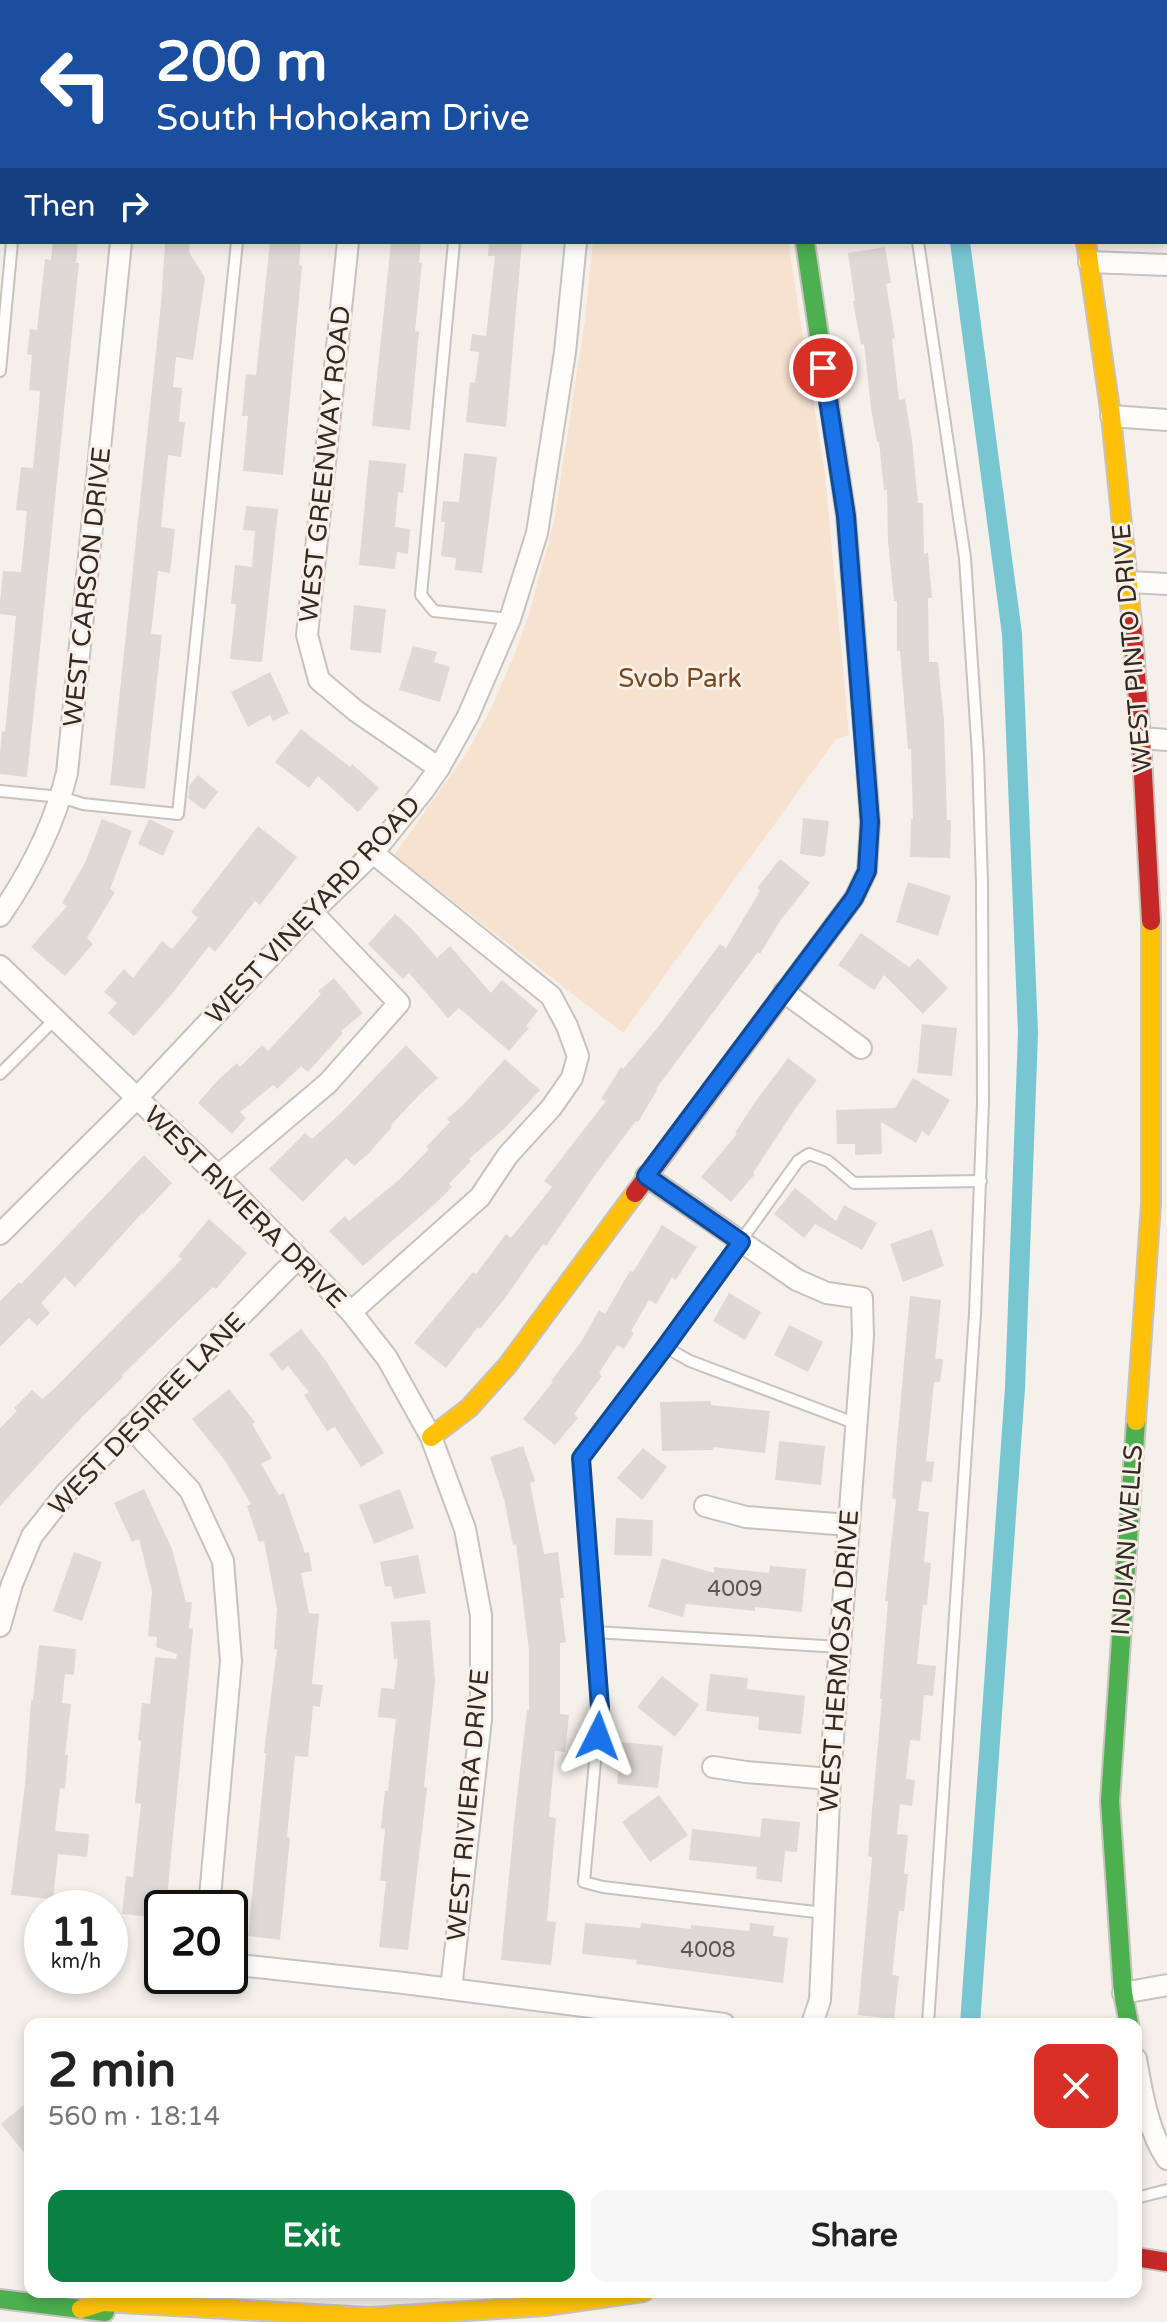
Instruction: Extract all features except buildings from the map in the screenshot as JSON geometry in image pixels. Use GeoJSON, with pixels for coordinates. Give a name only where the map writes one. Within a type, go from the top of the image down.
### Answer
{"type":"FeatureCollection","features":[{"type":"Feature","properties":{"kind":"main road"},"geometry":{"type":"LineString","coordinates":[[431,1437],[469,1408],[507,1366],[854,898],[867,871],[870,822],[846,516],[805,244]]}},
{"type":"Feature","properties":{"kind":"main road","name":"WEST PINTO DRIVE"},"geometry":{"type":"LineString","coordinates":[[1088,252],[1111,416],[1158,893],[1160,1056]]}},
{"type":"Feature","properties":{"kind":"main road","name":"INDIAN WELLS"},"geometry":{"type":"LineString","coordinates":[[1128,2018],[1123,1993],[1110,1801],[1159,1204],[1160,1056]]}},
{"type":"Feature","properties":{"kind":"main road"},"geometry":{"type":"LineString","coordinates":[[1142,2258],[1167,2262]]}},
{"type":"Feature","properties":{"kind":"main road"},"geometry":{"type":"LineString","coordinates":[[81,2309],[103,2302],[369,2317],[546,2306],[601,2298]]}},
{"type":"Feature","properties":{"kind":"main road"},"geometry":{"type":"LineString","coordinates":[[0,2299],[214,2322]]}},
{"type":"Feature","properties":{"kind":"street","name":"WEST CARSON DRIVE"},"geometry":{"type":"LineString","coordinates":[[0,916],[35,862],[61,797],[71,748],[121,244]]}},
{"type":"Feature","properties":{"kind":"street","name":"WEST GREENWAY ROAD"},"geometry":{"type":"LineString","coordinates":[[348,244],[307,635],[319,680],[356,711],[439,768]]}},
{"type":"Feature","properties":{"kind":"street","name":"WEST VINEYARD ROAD"},"geometry":{"type":"LineString","coordinates":[[0,1234],[137,1098],[312,912],[373,853],[439,768],[468,716],[510,619],[537,533],[565,352],[576,244]]}},
{"type":"Feature","properties":{"kind":"street"},"geometry":{"type":"LineString","coordinates":[[1088,252],[1167,265]]}},
{"type":"Feature","properties":{"kind":"street"},"geometry":{"type":"LineString","coordinates":[[1111,416],[1167,420]]}},
{"type":"Feature","properties":{"kind":"street"},"geometry":{"type":"LineString","coordinates":[[1129,582],[1167,584]]}},
{"type":"Feature","properties":{"kind":"street"},"geometry":{"type":"LineString","coordinates":[[1141,738],[1167,740]]}},
{"type":"Feature","properties":{"kind":"street"},"geometry":{"type":"LineString","coordinates":[[351,1312],[480,1197],[508,1155],[551,1108],[572,1078],[578,1056],[551,996],[373,853]]}},
{"type":"Feature","properties":{"kind":"street"},"geometry":{"type":"LineString","coordinates":[[218,1176],[328,1083],[399,1003],[312,912]]}},
{"type":"Feature","properties":{"kind":"street","name":"WEST RIVIERA DRIVE"},"geometry":{"type":"LineString","coordinates":[[0,966],[218,1176],[351,1312],[387,1358],[431,1437],[465,1529],[481,1615],[481,1719],[451,1989]]}},
{"type":"Feature","properties":{"kind":"street"},"geometry":{"type":"LineString","coordinates":[[784,992],[861,1048]]}},
{"type":"Feature","properties":{"kind":"street"},"geometry":{"type":"LineString","coordinates":[[646,1176],[741,1242]]}},
{"type":"Feature","properties":{"kind":"street","name":"WEST HERMOSA DRIVE"},"geometry":{"type":"LineString","coordinates":[[741,1242],[797,1280],[827,1293],[862,1298],[863,1336],[830,1779],[820,2000],[814,2018]]}},
{"type":"Feature","properties":{"kind":"street","name":"WEST DESIREE LANE"},"geometry":{"type":"LineString","coordinates":[[0,1626],[12,1584],[32,1536],[66,1493],[297,1259]]}},
{"type":"Feature","properties":{"kind":"street"},"geometry":{"type":"LineString","coordinates":[[130,1427],[190,1490],[223,1561],[231,1661],[211,1890]]}},
{"type":"Feature","properties":{"kind":"street"},"geometry":{"type":"LineString","coordinates":[[705,1506],[746,1517],[849,1525]]}},
{"type":"Feature","properties":{"kind":"street"},"geometry":{"type":"LineString","coordinates":[[713,1767],[830,1779]]}},
{"type":"Feature","properties":{"kind":"street"},"geometry":{"type":"LineString","coordinates":[[248,1966],[677,2018]]}},
{"type":"Feature","properties":{"kind":"street"},"geometry":{"type":"LineString","coordinates":[[1123,1993],[1167,1985]]}},
{"type":"Feature","properties":{"kind":"street"},"geometry":{"type":"LineString","coordinates":[[1142,2092],[1159,2147],[1167,2159]]}},
{"type":"Feature","properties":{"kind":"lane"},"geometry":{"type":"LineString","coordinates":[[0,371],[12,244]]}},
{"type":"Feature","properties":{"kind":"lane"},"geometry":{"type":"LineString","coordinates":[[0,791],[178,814],[237,244]]}},
{"type":"Feature","properties":{"kind":"lane"},"geometry":{"type":"LineString","coordinates":[[454,244],[421,595],[434,611],[510,619]]}},
{"type":"Feature","properties":{"kind":"lane"},"geometry":{"type":"LineString","coordinates":[[918,244],[965,558],[978,755],[982,883],[981,1181],[974,1343],[928,2018]]}},
{"type":"Feature","properties":{"kind":"lane"},"geometry":{"type":"LineString","coordinates":[[0,1074],[55,1019]]}},
{"type":"Feature","properties":{"kind":"lane"},"geometry":{"type":"LineString","coordinates":[[824,1913],[603,1887],[584,1882],[600,1707],[581,1458],[798,1161],[809,1154],[828,1161],[854,1183],[981,1181]]}},
{"type":"Feature","properties":{"kind":"lane"},"geometry":{"type":"LineString","coordinates":[[665,1347],[690,1361],[857,1424]]}},
{"type":"Feature","properties":{"kind":"lane"},"geometry":{"type":"LineString","coordinates":[[595,1632],[840,1647]]}},
{"type":"Feature","properties":{"kind":"lane"},"geometry":{"type":"LineString","coordinates":[[1142,2196],[1167,2190]]}},
{"type":"Feature","properties":{"kind":"green space","name":"Svob Park"},"geometry":{"type":"Polygon","coordinates":[[[593,244],[788,244],[825,474],[849,735],[836,739],[623,1033],[394,855],[466,754],[491,709],[529,614],[554,522],[585,320],[593,244]]]}},
{"type":"Feature","properties":{"kind":"waterway"},"geometry":{"type":"LineString","coordinates":[[960,244],[1012,634],[1028,1033],[1015,1388],[970,2018]]}},
{"type":"Feature","properties":{"kind":"traffic: fast"},"geometry":{"type":"LineString","coordinates":[[805,244],[846,516],[865,752]]}},
{"type":"Feature","properties":{"kind":"traffic: fast"},"geometry":{"type":"LineString","coordinates":[[1128,2018],[1123,1993],[1110,1801],[1136,1421]]}},
{"type":"Feature","properties":{"kind":"traffic: fast"},"geometry":{"type":"LineString","coordinates":[[0,2299],[105,2312]]}},
{"type":"Feature","properties":{"kind":"traffic: slow"},"geometry":{"type":"LineString","coordinates":[[1086,244],[1111,416],[1132,624]]}},
{"type":"Feature","properties":{"kind":"traffic: slow"},"geometry":{"type":"LineString","coordinates":[[1136,1421],[1151,1204],[1151,921]]}},
{"type":"Feature","properties":{"kind":"traffic: slow"},"geometry":{"type":"LineString","coordinates":[[431,1437],[469,1408],[507,1366],[635,1193]]}},
{"type":"Feature","properties":{"kind":"traffic: slow"},"geometry":{"type":"LineString","coordinates":[[81,2309],[103,2302],[369,2317],[546,2306],[601,2298]]}},
{"type":"Feature","properties":{"kind":"traffic: jam"},"geometry":{"type":"LineString","coordinates":[[1132,624],[1151,921]]}},
{"type":"Feature","properties":{"kind":"traffic: jam"},"geometry":{"type":"LineString","coordinates":[[635,1193],[854,898],[867,871],[870,822],[865,752]]}},
{"type":"Feature","properties":{"kind":"traffic: jam"},"geometry":{"type":"LineString","coordinates":[[1142,2258],[1167,2262]]}},
{"type":"Feature","properties":{"kind":"route"},"geometry":{"type":"LineString","coordinates":[[598,1736],[600,1707],[581,1458],[741,1242],[646,1176],[854,898],[867,871],[870,822],[846,516],[823,368]]}}]}
